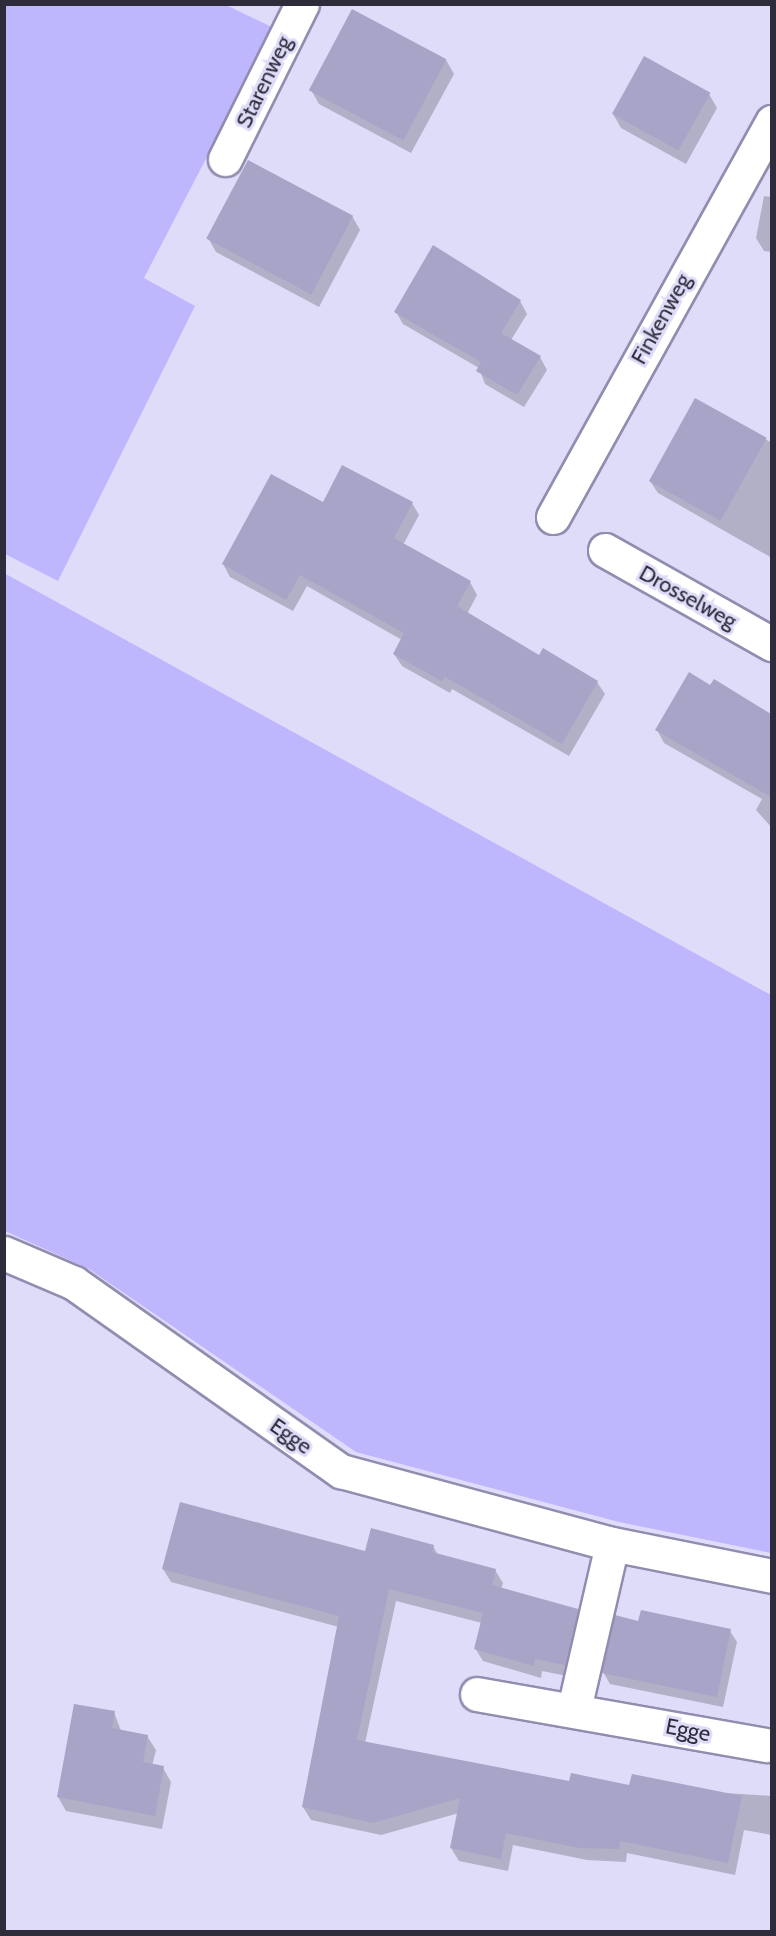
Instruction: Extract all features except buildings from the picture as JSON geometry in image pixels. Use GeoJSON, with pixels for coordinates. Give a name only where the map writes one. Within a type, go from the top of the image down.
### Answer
{"type":"FeatureCollection","features":[{"type":"Feature","properties":{"kind":"street","name":"Starenweg"},"geometry":{"type":"LineString","coordinates":[[225,159],[302,4]]}},
{"type":"Feature","properties":{"kind":"street","name":"Finkenweg"},"geometry":{"type":"LineString","coordinates":[[552,517],[771,122]]}},
{"type":"Feature","properties":{"kind":"street","name":"Drosselweg"},"geometry":{"type":"LineString","coordinates":[[605,550],[771,644]]}},
{"type":"Feature","properties":{"kind":"street","name":"Egge"},"geometry":{"type":"LineString","coordinates":[[4,1252],[74,1283],[341,1471],[612,1544],[771,1576]]}},
{"type":"Feature","properties":{"kind":"street"},"geometry":{"type":"LineString","coordinates":[[574,1709],[612,1544]]}},
{"type":"Feature","properties":{"kind":"street","name":"Egge"},"geometry":{"type":"LineString","coordinates":[[477,1694],[574,1709],[766,1745]]}},
{"type":"Feature","properties":{"kind":"shaded area"},"geometry":{"type":"Polygon","coordinates":[[[4,5],[226,5],[274,28],[144,278],[195,306],[58,581],[5,554],[4,5]]]}},
{"type":"Feature","properties":{"kind":"shaded area"},"geometry":{"type":"Polygon","coordinates":[[[4,573],[771,995],[771,1553],[619,1522],[356,1452],[89,1269],[5,1231],[4,573]]]}}]}
